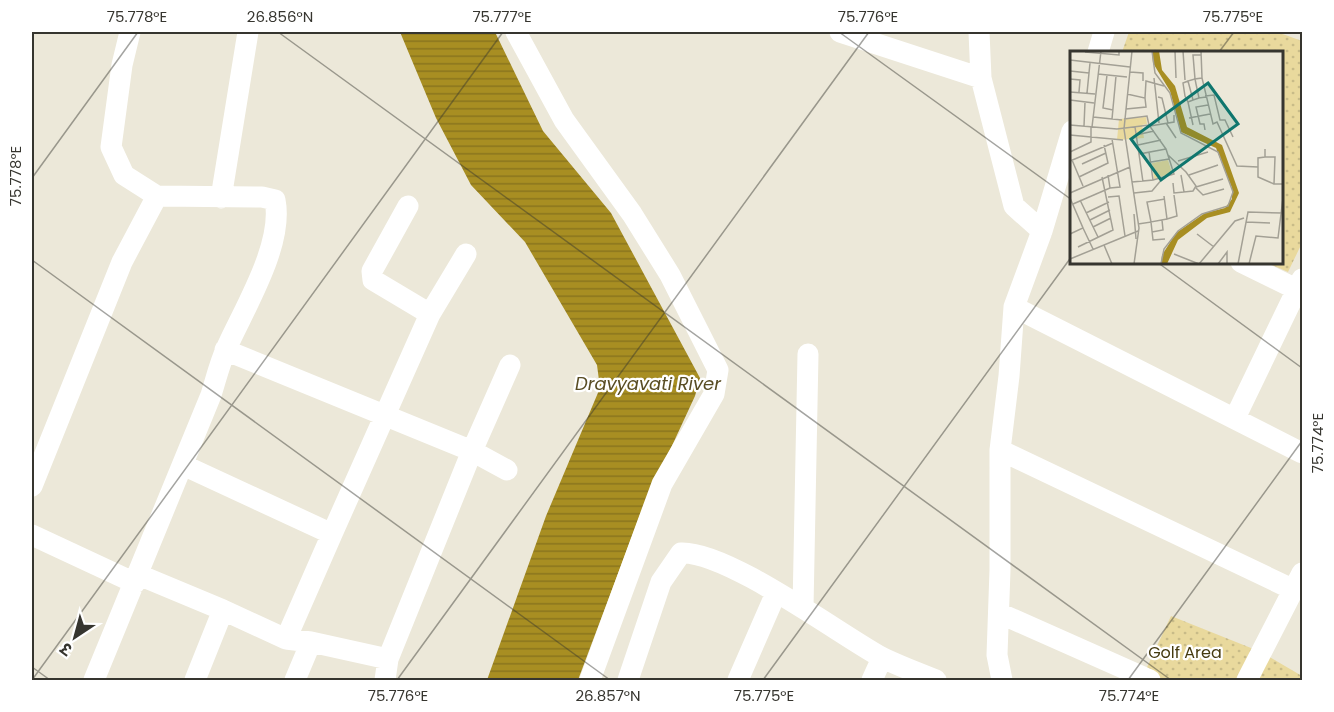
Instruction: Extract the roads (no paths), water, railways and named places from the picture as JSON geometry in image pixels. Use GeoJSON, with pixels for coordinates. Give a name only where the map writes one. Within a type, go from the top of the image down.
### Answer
{"type":"FeatureCollection","features":[{"type":"Feature","properties":{"kind":"street"},"geometry":{"type":"LineString","coordinates":[[94,681],[183,465],[225,350],[270,248],[278,214],[275,200],[262,197],[157,196],[124,174],[111,147],[122,65],[130,32]]}},
{"type":"Feature","properties":{"kind":"street"},"geometry":{"type":"LineString","coordinates":[[221,198],[248,32]]}},
{"type":"Feature","properties":{"kind":"street"},"geometry":{"type":"LineString","coordinates":[[516,32],[564,120],[632,214],[669,275],[718,370],[714,394],[662,484],[590,681]]}},
{"type":"Feature","properties":{"kind":"street"},"geometry":{"type":"LineString","coordinates":[[840,32],[981,78]]}},
{"type":"Feature","properties":{"kind":"street"},"geometry":{"type":"LineString","coordinates":[[979,32],[981,78],[1014,206],[1042,231]]}},
{"type":"Feature","properties":{"kind":"street"},"geometry":{"type":"LineString","coordinates":[[1098,51],[1104,32]]}},
{"type":"Feature","properties":{"kind":"street"},"geometry":{"type":"LineString","coordinates":[[1002,681],[997,655],[1000,450],[1010,376],[1014,307],[1065,176],[1070,138]]}},
{"type":"Feature","properties":{"kind":"street"},"geometry":{"type":"LineString","coordinates":[[32,486],[123,262],[157,196]]}},
{"type":"Feature","properties":{"kind":"street"},"geometry":{"type":"LineString","coordinates":[[408,206],[372,271],[373,280],[430,314]]}},
{"type":"Feature","properties":{"kind":"street"},"geometry":{"type":"LineString","coordinates":[[286,639],[430,314],[466,254]]}},
{"type":"Feature","properties":{"kind":"street"},"geometry":{"type":"LineString","coordinates":[[1235,418],[1299,284],[1246,264]]}},
{"type":"Feature","properties":{"kind":"street"},"geometry":{"type":"LineString","coordinates":[[1014,307],[1302,453]]}},
{"type":"Feature","properties":{"kind":"street"},"geometry":{"type":"LineString","coordinates":[[225,350],[472,451],[507,470]]}},
{"type":"Feature","properties":{"kind":"street"},"geometry":{"type":"LineString","coordinates":[[803,608],[808,354]]}},
{"type":"Feature","properties":{"kind":"street"},"geometry":{"type":"LineString","coordinates":[[385,681],[388,660],[472,451],[510,365]]}},
{"type":"Feature","properties":{"kind":"street"},"geometry":{"type":"LineString","coordinates":[[1000,450],[1297,581],[1247,681]]}},
{"type":"Feature","properties":{"kind":"street"},"geometry":{"type":"LineString","coordinates":[[183,465],[332,534]]}},
{"type":"Feature","properties":{"kind":"street"},"geometry":{"type":"LineString","coordinates":[[32,535],[137,579],[223,610],[286,639],[311,642],[388,660]]}},
{"type":"Feature","properties":{"kind":"street"},"geometry":{"type":"LineString","coordinates":[[628,681],[661,582],[681,553],[696,552],[714,558],[803,608],[882,658],[936,681]]}},
{"type":"Feature","properties":{"kind":"street"},"geometry":{"type":"LineString","coordinates":[[738,681],[776,593]]}},
{"type":"Feature","properties":{"kind":"street"},"geometry":{"type":"LineString","coordinates":[[195,681],[223,610]]}},
{"type":"Feature","properties":{"kind":"street"},"geometry":{"type":"LineString","coordinates":[[999,613],[1150,681]]}},
{"type":"Feature","properties":{"kind":"street"},"geometry":{"type":"LineString","coordinates":[[295,681],[311,642]]}},
{"type":"Feature","properties":{"kind":"street"},"geometry":{"type":"LineString","coordinates":[[872,681],[882,658]]}},
{"type":"Feature","properties":{"kind":"water","name":"Dravyavati River"},"geometry":{"type":"Polygon","coordinates":[[[400,32],[495,32],[543,131],[611,213],[700,378],[695,396],[640,515],[578,680],[487,680],[546,516],[600,388],[597,365],[525,242],[471,185],[436,118],[400,32]]]}},
{"type":"Feature","properties":{"kind":"park label","name":"Golf Area"},"geometry":{"type":"Point","coordinates":[1185,652]}}]}
